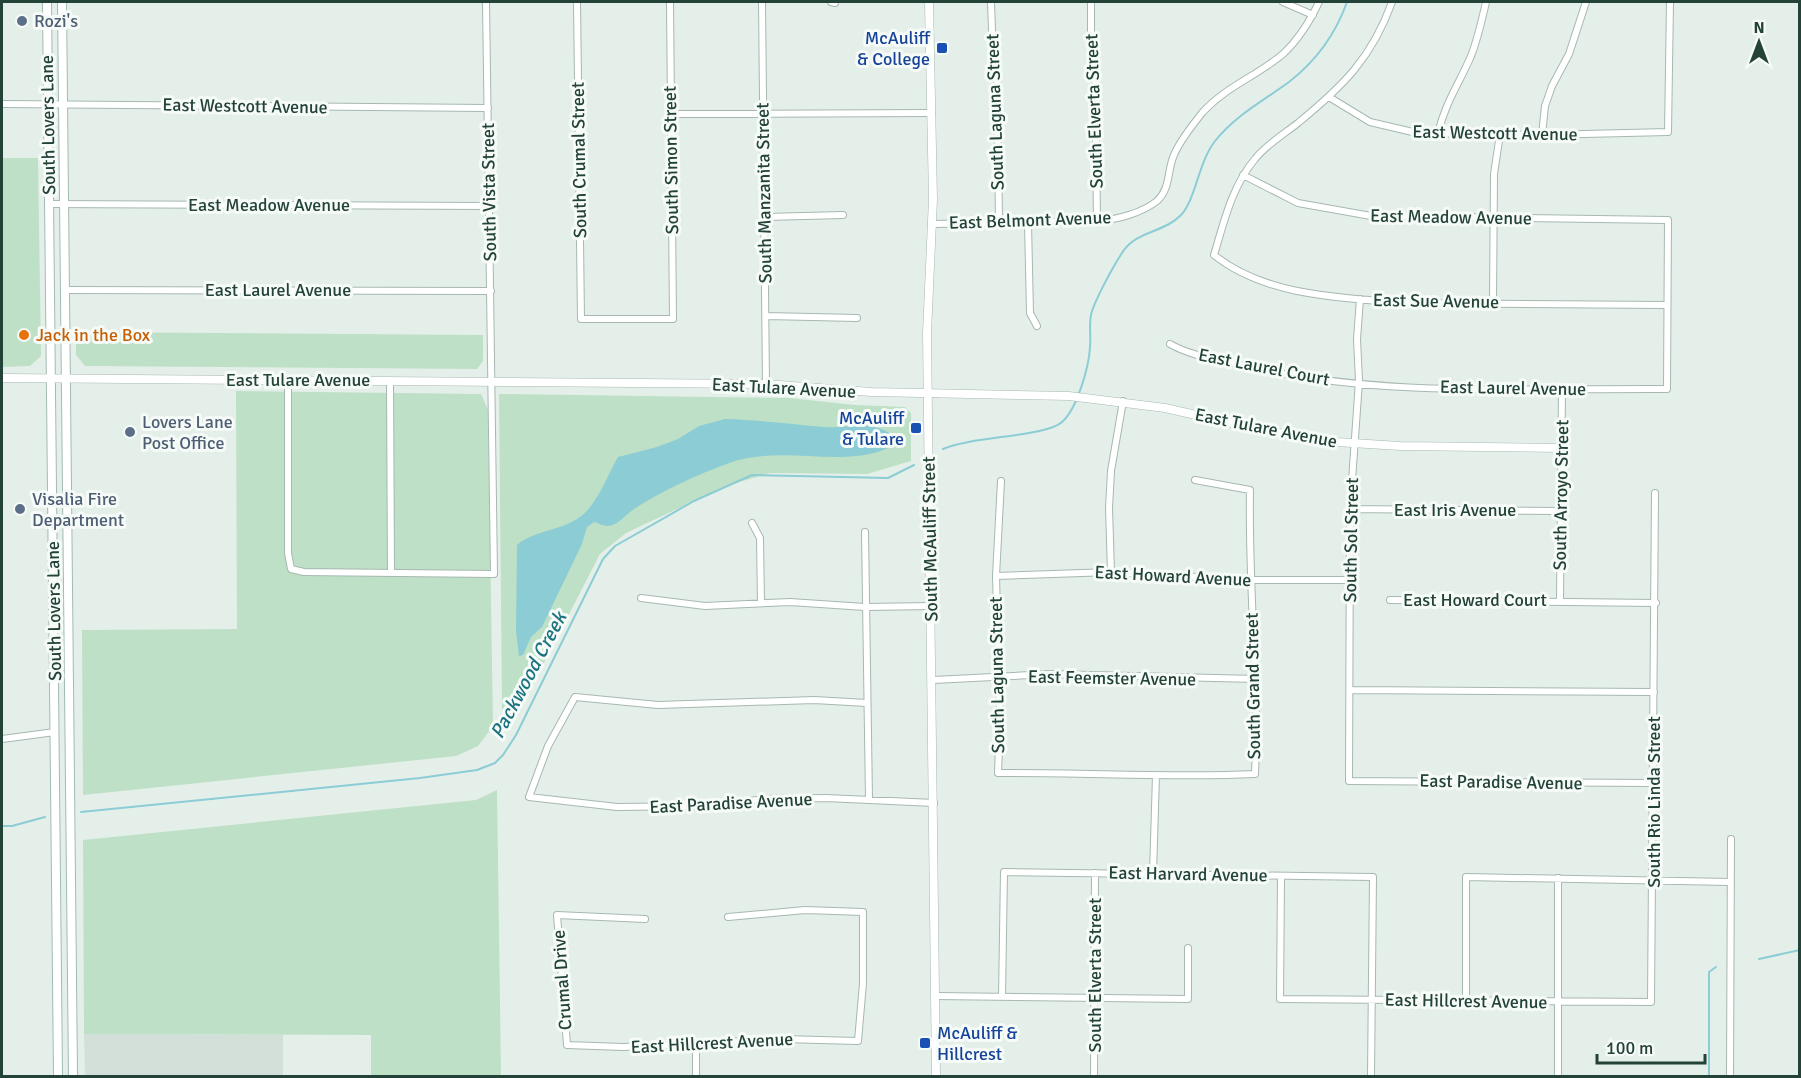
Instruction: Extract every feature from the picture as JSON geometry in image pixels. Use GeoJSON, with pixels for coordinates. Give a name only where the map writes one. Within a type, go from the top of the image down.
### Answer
{"type":"FeatureCollection","features":[{"type":"Feature","properties":{"kind":"main road","name":"South Lovers Lane"},"geometry":{"type":"LineString","coordinates":[[47,2],[58,1077]]}},
{"type":"Feature","properties":{"kind":"main road","name":"South Lovers Lane"},"geometry":{"type":"LineString","coordinates":[[62,2],[73,1077]]}},
{"type":"Feature","properties":{"kind":"street","name":"South Vista Street"},"geometry":{"type":"LineString","coordinates":[[391,573],[494,574],[486,2]]}},
{"type":"Feature","properties":{"kind":"street","name":"South Crumal Street"},"geometry":{"type":"LineString","coordinates":[[577,2],[581,319],[673,319]]}},
{"type":"Feature","properties":{"kind":"street","name":"South Simon Street"},"geometry":{"type":"LineString","coordinates":[[670,2],[673,319]]}},
{"type":"Feature","properties":{"kind":"street","name":"South Manzanita Street"},"geometry":{"type":"LineString","coordinates":[[762,2],[766,384]]}},
{"type":"Feature","properties":{"kind":"street","name":"South McAuliff Street"},"geometry":{"type":"LineString","coordinates":[[929,2],[932,224],[927,287],[936,1077]]}},
{"type":"Feature","properties":{"kind":"street","name":"South Laguna Street"},"geometry":{"type":"LineString","coordinates":[[991,2],[997,69],[999,223]]}},
{"type":"Feature","properties":{"kind":"street","name":"South Elverta Street"},"geometry":{"type":"LineString","coordinates":[[1091,2],[1091,35],[1095,60],[1097,221]]}},
{"type":"Feature","properties":{"kind":"street"},"geometry":{"type":"LineString","coordinates":[[1283,2],[1313,15],[1319,2]]}},
{"type":"Feature","properties":{"kind":"street"},"geometry":{"type":"LineString","coordinates":[[1243,175],[1257,157],[1347,81],[1372,47],[1392,2]]}},
{"type":"Feature","properties":{"kind":"street"},"geometry":{"type":"LineString","coordinates":[[1438,133],[1445,106],[1470,57],[1486,2]]}},
{"type":"Feature","properties":{"kind":"street"},"geometry":{"type":"LineString","coordinates":[[1542,135],[1548,96],[1569,54],[1586,2]]}},
{"type":"Feature","properties":{"kind":"street","name":"East Westcott Avenue"},"geometry":{"type":"LineString","coordinates":[[1329,98],[1370,122],[1417,133],[1542,135],[1668,132],[1670,2]]}},
{"type":"Feature","properties":{"kind":"street","name":"East Belmont Avenue"},"geometry":{"type":"LineString","coordinates":[[932,224],[1097,221],[1118,218],[1146,207],[1159,199],[1165,191],[1173,157],[1179,144],[1202,114],[1234,85],[1282,54],[1313,15]]}},
{"type":"Feature","properties":{"kind":"street","name":"East Westcott Avenue"},"geometry":{"type":"LineString","coordinates":[[2,104],[488,108]]}},
{"type":"Feature","properties":{"kind":"street"},"geometry":{"type":"LineString","coordinates":[[671,114],[932,113]]}},
{"type":"Feature","properties":{"kind":"street"},"geometry":{"type":"LineString","coordinates":[[1493,302],[1494,174],[1500,134]]}},
{"type":"Feature","properties":{"kind":"street","name":"East Meadow Avenue"},"geometry":{"type":"LineString","coordinates":[[1243,175],[1298,203],[1371,216],[1668,220],[1667,305]]}},
{"type":"Feature","properties":{"kind":"street","name":"East Sue Avenue"},"geometry":{"type":"LineString","coordinates":[[1243,175],[1233,196],[1214,255],[1245,273],[1275,284],[1307,292],[1408,303],[1667,305]]}},
{"type":"Feature","properties":{"kind":"street","name":"East Meadow Avenue"},"geometry":{"type":"LineString","coordinates":[[49,204],[489,206]]}},
{"type":"Feature","properties":{"kind":"street"},"geometry":{"type":"LineString","coordinates":[[765,217],[843,215]]}},
{"type":"Feature","properties":{"kind":"street"},"geometry":{"type":"LineString","coordinates":[[1028,223],[1030,313],[1037,326]]}},
{"type":"Feature","properties":{"kind":"street","name":"East Laurel Avenue"},"geometry":{"type":"LineString","coordinates":[[65,290],[491,291]]}},
{"type":"Feature","properties":{"kind":"street","name":"South Sol Street"},"geometry":{"type":"LineString","coordinates":[[1349,781],[1350,509],[1359,384],[1357,339],[1360,299]]}},
{"type":"Feature","properties":{"kind":"street","name":"East Laurel Avenue"},"geometry":{"type":"LineString","coordinates":[[1359,384],[1667,389],[1667,305]]}},
{"type":"Feature","properties":{"kind":"street"},"geometry":{"type":"LineString","coordinates":[[766,316],[857,318]]}},
{"type":"Feature","properties":{"kind":"street","name":"East Laurel Court"},"geometry":{"type":"LineString","coordinates":[[1170,344],[1183,351],[1256,369],[1359,384]]}},
{"type":"Feature","properties":{"kind":"street","name":"East Tulare Avenue"},"geometry":{"type":"LineString","coordinates":[[2,378],[766,384],[860,392],[1070,396],[1173,409],[1295,436],[1354,444],[1561,448]]}},
{"type":"Feature","properties":{"kind":"street"},"geometry":{"type":"LineString","coordinates":[[288,380],[288,553],[291,569],[304,572],[391,573],[390,381]]}},
{"type":"Feature","properties":{"kind":"street","name":"South Arroyo Street"},"geometry":{"type":"LineString","coordinates":[[1560,601],[1562,389]]}},
{"type":"Feature","properties":{"kind":"street"},"geometry":{"type":"LineString","coordinates":[[1111,572],[1109,508],[1112,471],[1123,402]]}},
{"type":"Feature","properties":{"kind":"street","name":"South Grand Street"},"geometry":{"type":"LineString","coordinates":[[1156,775],[1255,774],[1256,679],[1250,580],[1250,490],[1195,480]]}},
{"type":"Feature","properties":{"kind":"street","name":"South Laguna Street"},"geometry":{"type":"LineString","coordinates":[[1001,481],[996,576],[999,678],[998,773],[1090,772],[1156,775]]}},
{"type":"Feature","properties":{"kind":"street","name":"South Rio Linda Street"},"geometry":{"type":"LineString","coordinates":[[1652,1002],[1655,493]]}},
{"type":"Feature","properties":{"kind":"street","name":"East Iris Avenue"},"geometry":{"type":"LineString","coordinates":[[1350,509],[1560,511]]}},
{"type":"Feature","properties":{"kind":"street"},"geometry":{"type":"LineString","coordinates":[[752,523],[760,538],[761,603]]}},
{"type":"Feature","properties":{"kind":"street"},"geometry":{"type":"LineString","coordinates":[[865,532],[869,800]]}},
{"type":"Feature","properties":{"kind":"street","name":"East Howard Avenue"},"geometry":{"type":"LineString","coordinates":[[996,576],[1111,572],[1250,580],[1351,580]]}},
{"type":"Feature","properties":{"kind":"street"},"geometry":{"type":"LineString","coordinates":[[641,598],[705,606],[828,602],[865,607],[932,606]]}},
{"type":"Feature","properties":{"kind":"street","name":"East Howard Court"},"geometry":{"type":"LineString","coordinates":[[1390,600],[1560,601]]}},
{"type":"Feature","properties":{"kind":"street"},"geometry":{"type":"LineString","coordinates":[[1560,601],[1656,603]]}},
{"type":"Feature","properties":{"kind":"street","name":"East Feemster Avenue"},"geometry":{"type":"LineString","coordinates":[[933,680],[1082,674],[1256,679]]}},
{"type":"Feature","properties":{"kind":"street"},"geometry":{"type":"LineString","coordinates":[[1350,690],[1654,692]]}},
{"type":"Feature","properties":{"kind":"street","name":"East Paradise Avenue"},"geometry":{"type":"LineString","coordinates":[[867,703],[814,700],[658,705],[575,697],[548,747],[529,797],[562,803],[638,807],[701,806],[767,799],[934,803]]}},
{"type":"Feature","properties":{"kind":"street"},"geometry":{"type":"LineString","coordinates":[[2,739],[55,732]]}},
{"type":"Feature","properties":{"kind":"street"},"geometry":{"type":"LineString","coordinates":[[1154,874],[1156,775]]}},
{"type":"Feature","properties":{"kind":"street","name":"East Paradise Avenue"},"geometry":{"type":"LineString","coordinates":[[1349,781],[1653,783]]}},
{"type":"Feature","properties":{"kind":"street"},"geometry":{"type":"LineString","coordinates":[[1730,1077],[1731,839]]}},
{"type":"Feature","properties":{"kind":"street","name":"East Harvard Avenue"},"geometry":{"type":"LineString","coordinates":[[1002,997],[1004,872],[1373,877],[1372,1000]]}},
{"type":"Feature","properties":{"kind":"street","name":"South Elverta Street"},"geometry":{"type":"LineString","coordinates":[[1094,1077],[1095,873]]}},
{"type":"Feature","properties":{"kind":"street","name":"East Hillcrest Avenue"},"geometry":{"type":"LineString","coordinates":[[1281,876],[1280,999],[1652,1002]]}},
{"type":"Feature","properties":{"kind":"street"},"geometry":{"type":"LineString","coordinates":[[1466,1000],[1466,877],[1730,882]]}},
{"type":"Feature","properties":{"kind":"street"},"geometry":{"type":"LineString","coordinates":[[1558,878],[1558,1077]]}},
{"type":"Feature","properties":{"kind":"street","name":"East Hillcrest Avenue"},"geometry":{"type":"LineString","coordinates":[[567,1045],[623,1047],[782,1039],[858,1041],[863,983],[863,912],[805,910],[728,917]]}},
{"type":"Feature","properties":{"kind":"street","name":"Crumal Drive"},"geometry":{"type":"LineString","coordinates":[[567,1045],[557,915],[645,919]]}},
{"type":"Feature","properties":{"kind":"street"},"geometry":{"type":"LineString","coordinates":[[935,996],[1188,999],[1188,948]]}},
{"type":"Feature","properties":{"kind":"street"},"geometry":{"type":"LineString","coordinates":[[1371,1077],[1372,1000]]}},
{"type":"Feature","properties":{"kind":"street"},"geometry":{"type":"LineString","coordinates":[[696,1043],[696,1077]]}},
{"type":"Feature","properties":{"kind":"shaded area"},"geometry":{"type":"Polygon","coordinates":[[[84,1034],[283,1035],[283,1076],[85,1076],[84,1034]]]}},
{"type":"Feature","properties":{"kind":"green space"},"geometry":{"type":"Polygon","coordinates":[[[2,158],[38,158],[41,356],[30,366],[2,367],[2,158]]]}},
{"type":"Feature","properties":{"kind":"green space"},"geometry":{"type":"Polygon","coordinates":[[[76,332],[483,335],[483,361],[477,369],[85,366],[76,355],[76,332]]]}},
{"type":"Feature","properties":{"kind":"green space"},"geometry":{"type":"Polygon","coordinates":[[[236,391],[481,394],[488,410],[493,726],[478,746],[456,756],[83,795],[82,630],[237,629],[236,391]]]}},
{"type":"Feature","properties":{"kind":"green space"},"geometry":{"type":"Polygon","coordinates":[[[499,394],[789,398],[855,405],[905,407],[911,413],[911,461],[867,474],[770,473],[726,486],[626,533],[600,554],[514,721],[504,715],[502,708],[499,394]]]}},
{"type":"Feature","properties":{"kind":"green space"},"geometry":{"type":"Polygon","coordinates":[[[497,790],[501,1076],[371,1076],[371,1035],[84,1034],[83,840],[476,800],[497,790]]]}},
{"type":"Feature","properties":{"kind":"water"},"geometry":{"type":"Polygon","coordinates":[[[725,419],[824,427],[868,426],[885,430],[892,435],[888,448],[870,454],[851,457],[769,456],[729,463],[657,495],[615,524],[607,526],[594,522],[587,527],[582,544],[542,627],[531,637],[523,655],[519,656],[516,631],[517,545],[530,537],[570,523],[584,514],[595,500],[618,457],[657,447],[678,439],[699,426],[725,419]]]}},
{"type":"Feature","properties":{"kind":"waterway","name":"Packwood Creek"},"geometry":{"type":"LineString","coordinates":[[943,449],[972,441],[1041,431],[1062,422],[1073,408],[1085,376],[1093,309],[1105,282],[1124,250],[1137,239],[1175,221],[1181,215],[1190,200],[1209,150],[1215,141],[1241,116],[1289,82],[1308,65],[1331,35],[1347,2]]}},
{"type":"Feature","properties":{"kind":"waterway","name":"Packwood Creek"},"geometry":{"type":"LineString","coordinates":[[81,812],[420,778],[477,770],[495,763],[516,735],[603,559],[615,546],[694,501],[752,475],[888,478],[914,465]]}},
{"type":"Feature","properties":{"kind":"waterway","name":"Packwood Creek"},"geometry":{"type":"LineString","coordinates":[[2,826],[12,826],[45,817]]}},
{"type":"Feature","properties":{"kind":"waterway"},"geometry":{"type":"LineString","coordinates":[[1759,959],[1800,950]]}},
{"type":"Feature","properties":{"kind":"waterway"},"geometry":{"type":"LineString","coordinates":[[1709,1076],[1709,972],[1716,967]]}},
{"type":"Feature","properties":{"kind":"place","name":"Rozi's"},"geometry":{"type":"Point","coordinates":[22,21]}},
{"type":"Feature","properties":{"kind":"place","name":"McAuliff & College"},"geometry":{"type":"Point","coordinates":[942,48]}},
{"type":"Feature","properties":{"kind":"place","name":"Jack in the Box"},"geometry":{"type":"Point","coordinates":[24,335]}},
{"type":"Feature","properties":{"kind":"place","name":"McAuliff & Tulare"},"geometry":{"type":"Point","coordinates":[916,428]}},
{"type":"Feature","properties":{"kind":"place","name":"Lovers Lane Post Office"},"geometry":{"type":"Point","coordinates":[130,432]}},
{"type":"Feature","properties":{"kind":"place","name":"Visalia Fire Department"},"geometry":{"type":"Point","coordinates":[20,509]}},
{"type":"Feature","properties":{"kind":"place","name":"McAuliff & Hillcrest"},"geometry":{"type":"Point","coordinates":[925,1043]}}]}
